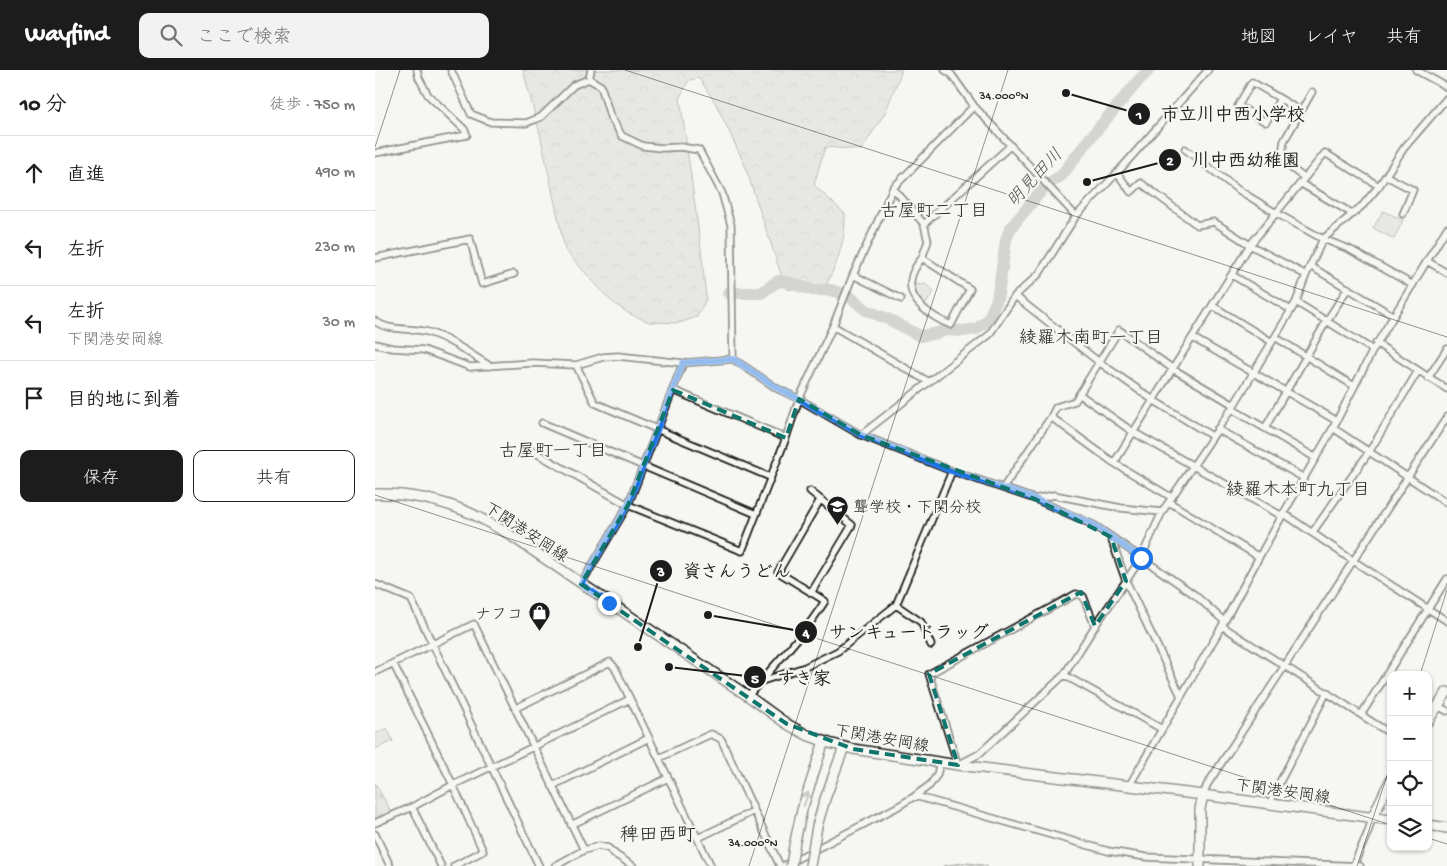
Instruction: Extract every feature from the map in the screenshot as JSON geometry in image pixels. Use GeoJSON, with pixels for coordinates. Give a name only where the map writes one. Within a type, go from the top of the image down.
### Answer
{"type":"FeatureCollection","features":[{"type":"Feature","properties":{"kind":"main road","name":"下関港安岡線"},"geometry":{"type":"LineString","coordinates":[[375,494],[407,496],[449,505],[469,512],[504,531],[787,724],[825,742],[844,747],[958,765],[1387,820]]}},
{"type":"Feature","properties":{"kind":"main road"},"geometry":{"type":"LineString","coordinates":[[1431,716],[1447,692]]}},
{"type":"Feature","properties":{"kind":"main road"},"geometry":{"type":"LineString","coordinates":[[791,866],[802,810],[825,742]]}},
{"type":"Feature","properties":{"kind":"main road"},"geometry":{"type":"LineString","coordinates":[[811,866],[817,826],[844,747]]}},
{"type":"Feature","properties":{"kind":"main road"},"geometry":{"type":"LineString","coordinates":[[1372,818],[1387,787]]}},
{"type":"Feature","properties":{"kind":"main road"},"geometry":{"type":"LineString","coordinates":[[1200,862],[1200,809],[1203,795]]}},
{"type":"Feature","properties":{"kind":"main road"},"geometry":{"type":"LineString","coordinates":[[1432,826],[1447,828]]}},
{"type":"Feature","properties":{"kind":"street"},"geometry":{"type":"LineString","coordinates":[[375,153],[467,135],[464,129],[428,96],[417,70]]}},
{"type":"Feature","properties":{"kind":"street"},"geometry":{"type":"LineString","coordinates":[[451,70],[471,114],[491,122],[526,122],[541,117],[574,86],[589,79]]}},
{"type":"Feature","properties":{"kind":"street"},"geometry":{"type":"LineString","coordinates":[[589,79],[591,70]]}},
{"type":"Feature","properties":{"kind":"street"},"geometry":{"type":"LineString","coordinates":[[861,435],[989,335],[1015,296],[1039,274],[1076,216],[1117,173],[1208,70]]}},
{"type":"Feature","properties":{"kind":"street"},"geometry":{"type":"LineString","coordinates":[[1416,70],[1447,87]]}},
{"type":"Feature","properties":{"kind":"street"},"geometry":{"type":"LineString","coordinates":[[949,71],[974,106],[1076,216]]}},
{"type":"Feature","properties":{"kind":"street"},"geometry":{"type":"LineString","coordinates":[[589,79],[601,86],[610,116],[622,136],[643,146],[681,147],[699,150],[722,193],[731,225],[733,359]]}},
{"type":"Feature","properties":{"kind":"street"},"geometry":{"type":"LineString","coordinates":[[1280,99],[1266,122],[1238,106],[1252,82],[1301,111]]}},
{"type":"Feature","properties":{"kind":"street"},"geometry":{"type":"LineString","coordinates":[[1312,92],[1284,141],[1281,160],[1302,181],[1353,214]]}},
{"type":"Feature","properties":{"kind":"street"},"geometry":{"type":"LineString","coordinates":[[1095,626],[1083,596],[1076,594],[929,674],[958,765],[979,754],[1064,675],[1095,626],[1127,581],[1141,558],[1162,512],[1233,407],[1296,302],[1323,239],[1363,205],[1379,186],[1404,148],[1447,98]]}},
{"type":"Feature","properties":{"kind":"street"},"geometry":{"type":"LineString","coordinates":[[529,449],[628,505],[742,551],[786,438],[799,399],[893,188],[974,106]]}},
{"type":"Feature","properties":{"kind":"street"},"geometry":{"type":"LineString","coordinates":[[923,224],[1010,146]]}},
{"type":"Feature","properties":{"kind":"street"},"geometry":{"type":"LineString","coordinates":[[1185,149],[1237,189],[1276,213],[1323,239],[1349,249],[1413,285]]}},
{"type":"Feature","properties":{"kind":"street"},"geometry":{"type":"LineString","coordinates":[[1113,462],[1250,245],[1325,153],[1379,186]]}},
{"type":"Feature","properties":{"kind":"street"},"geometry":{"type":"LineString","coordinates":[[1117,173],[1131,192],[1141,183],[1197,225],[1214,222],[1250,245],[1306,275]]}},
{"type":"Feature","properties":{"kind":"street"},"geometry":{"type":"LineString","coordinates":[[1386,176],[1413,190],[1403,214]]}},
{"type":"Feature","properties":{"kind":"street"},"geometry":{"type":"LineString","coordinates":[[893,188],[923,224],[928,241],[922,258],[910,280],[911,290],[924,308],[937,319],[951,325],[970,289],[922,258]]}},
{"type":"Feature","properties":{"kind":"street"},"geometry":{"type":"LineString","coordinates":[[1129,786],[1337,421],[1376,344],[1447,228]]}},
{"type":"Feature","properties":{"kind":"street"},"geometry":{"type":"LineString","coordinates":[[375,258],[470,239],[482,284],[514,274]]}},
{"type":"Feature","properties":{"kind":"street"},"geometry":{"type":"LineString","coordinates":[[1427,261],[1447,274]]}},
{"type":"Feature","properties":{"kind":"street"},"geometry":{"type":"LineString","coordinates":[[1310,266],[1394,316]]}},
{"type":"Feature","properties":{"kind":"street"},"geometry":{"type":"LineString","coordinates":[[853,275],[901,299]]}},
{"type":"Feature","properties":{"kind":"street"},"geometry":{"type":"LineString","coordinates":[[1232,275],[1291,310]]}},
{"type":"Feature","properties":{"kind":"street"},"geometry":{"type":"LineString","coordinates":[[1265,428],[1326,322],[1348,288]]}},
{"type":"Feature","properties":{"kind":"street"},"geometry":{"type":"LineString","coordinates":[[1015,296],[1099,362],[1153,400],[1212,436]]}},
{"type":"Feature","properties":{"kind":"street"},"geometry":{"type":"LineString","coordinates":[[1296,302],[1373,350]]}},
{"type":"Feature","properties":{"kind":"street"},"geometry":{"type":"LineString","coordinates":[[1213,306],[1273,340],[1306,356],[1354,386]]}},
{"type":"Feature","properties":{"kind":"street"},"geometry":{"type":"LineString","coordinates":[[375,321],[386,326],[426,332],[442,338],[490,366]]}},
{"type":"Feature","properties":{"kind":"street"},"geometry":{"type":"LineString","coordinates":[[833,326],[929,382]]}},
{"type":"Feature","properties":{"kind":"street"},"geometry":{"type":"LineString","coordinates":[[1003,488],[1056,407],[1075,401],[1119,330],[1173,369],[1316,458]]}},
{"type":"Feature","properties":{"kind":"street"},"geometry":{"type":"LineString","coordinates":[[1193,338],[1337,421]]}},
{"type":"Feature","properties":{"kind":"street"},"geometry":{"type":"LineString","coordinates":[[375,344],[393,348],[424,350],[470,367],[532,363],[576,366],[603,357],[618,356],[683,363],[733,359],[779,389],[861,435],[951,471],[1035,499],[1094,525],[1195,595],[1223,624],[1387,731]]}},
{"type":"Feature","properties":{"kind":"street"},"geometry":{"type":"LineString","coordinates":[[1376,344],[1447,389]]}},
{"type":"Feature","properties":{"kind":"street"},"geometry":{"type":"LineString","coordinates":[[1428,378],[1447,349]]}},
{"type":"Feature","properties":{"kind":"street"},"geometry":{"type":"LineString","coordinates":[[581,584],[628,505],[683,363]]}},
{"type":"Feature","properties":{"kind":"street"},"geometry":{"type":"LineString","coordinates":[[576,366],[595,403],[770,477]]}},
{"type":"Feature","properties":{"kind":"street"},"geometry":{"type":"LineString","coordinates":[[1312,532],[1369,452],[1418,371]]}},
{"type":"Feature","properties":{"kind":"street"},"geometry":{"type":"LineString","coordinates":[[673,390],[786,438]]}},
{"type":"Feature","properties":{"kind":"street"},"geometry":{"type":"LineString","coordinates":[[1079,394],[1133,432],[1312,532],[1447,621]]}},
{"type":"Feature","properties":{"kind":"street"},"geometry":{"type":"LineString","coordinates":[[1051,417],[1113,462],[1259,556]]}},
{"type":"Feature","properties":{"kind":"street"},"geometry":{"type":"LineString","coordinates":[[1203,795],[1207,785],[1352,560],[1447,417]]}},
{"type":"Feature","properties":{"kind":"street"},"geometry":{"type":"LineString","coordinates":[[542,424],[756,514]]}},
{"type":"Feature","properties":{"kind":"street"},"geometry":{"type":"LineString","coordinates":[[1333,428],[1446,501]]}},
{"type":"Feature","properties":{"kind":"street"},"geometry":{"type":"LineString","coordinates":[[1217,429],[1304,478]]}},
{"type":"Feature","properties":{"kind":"street"},"geometry":{"type":"LineString","coordinates":[[759,682],[805,667],[838,651],[896,605],[951,471]]}},
{"type":"Feature","properties":{"kind":"street"},"geometry":{"type":"LineString","coordinates":[[810,491],[852,525],[811,593]]}},
{"type":"Feature","properties":{"kind":"street"},"geometry":{"type":"LineString","coordinates":[[1035,499],[1054,495],[1121,508],[1162,512]]}},
{"type":"Feature","properties":{"kind":"street"},"geometry":{"type":"LineString","coordinates":[[748,696],[817,615],[825,601],[778,572],[820,500]]}},
{"type":"Feature","properties":{"kind":"street"},"geometry":{"type":"LineString","coordinates":[[1111,537],[1127,581],[1181,696]]}},
{"type":"Feature","properties":{"kind":"street"},"geometry":{"type":"LineString","coordinates":[[1361,715],[1447,579]]}},
{"type":"Feature","properties":{"kind":"street"},"geometry":{"type":"LineString","coordinates":[[375,584],[411,598],[539,866]]}},
{"type":"Feature","properties":{"kind":"street"},"geometry":{"type":"LineString","coordinates":[[896,605],[921,622],[931,645]]}},
{"type":"Feature","properties":{"kind":"street"},"geometry":{"type":"LineString","coordinates":[[375,672],[474,624],[584,850]]}},
{"type":"Feature","properties":{"kind":"street"},"geometry":{"type":"LineString","coordinates":[[516,708],[610,662],[615,668],[711,866]]}},
{"type":"Feature","properties":{"kind":"street"},"geometry":{"type":"LineString","coordinates":[[393,664],[453,785],[483,852],[454,866]]}},
{"type":"Feature","properties":{"kind":"street"},"geometry":{"type":"LineString","coordinates":[[1064,675],[1162,729]]}},
{"type":"Feature","properties":{"kind":"street"},"geometry":{"type":"LineString","coordinates":[[1270,804],[1327,692]]}},
{"type":"Feature","properties":{"kind":"street"},"geometry":{"type":"LineString","coordinates":[[375,824],[630,699]]}},
{"type":"Feature","properties":{"kind":"street"},"geometry":{"type":"LineString","coordinates":[[1438,706],[1447,711]]}},
{"type":"Feature","properties":{"kind":"street"},"geometry":{"type":"LineString","coordinates":[[659,758],[711,734],[721,739],[781,866],[915,796],[930,785],[937,775],[940,762]]}},
{"type":"Feature","properties":{"kind":"street"},"geometry":{"type":"LineString","coordinates":[[552,786],[649,738]]}},
{"type":"Feature","properties":{"kind":"street"},"geometry":{"type":"LineString","coordinates":[[571,825],[668,778]]}},
{"type":"Feature","properties":{"kind":"street"},"geometry":{"type":"LineString","coordinates":[[915,796],[1108,851],[1146,857],[1200,862],[1360,866]]}},
{"type":"Feature","properties":{"kind":"street"},"geometry":{"type":"LineString","coordinates":[[412,807],[441,866]]}},
{"type":"Feature","properties":{"kind":"street"},"geometry":{"type":"LineString","coordinates":[[698,838],[755,811]]}},
{"type":"Feature","properties":{"kind":"street"},"geometry":{"type":"LineString","coordinates":[[1353,866],[1372,818]]}},
{"type":"Feature","properties":{"kind":"street"},"geometry":{"type":"LineString","coordinates":[[375,834],[391,866]]}},
{"type":"Feature","properties":{"kind":"street"},"geometry":{"type":"LineString","coordinates":[[555,866],[584,850],[599,846],[608,848],[633,866]]}},
{"type":"Feature","properties":{"kind":"highlighted area"},"geometry":{"type":"Polygon","coordinates":[[[673,390],[786,438],[799,399],[861,435],[1035,499],[1111,537],[1126,581],[1095,626],[1081,592],[929,674],[958,765],[853,749],[787,724],[581,584],[628,505],[673,390]]]}},
{"type":"Feature","properties":{"kind":"green space"},"geometry":{"type":"Polygon","coordinates":[[[523,70],[902,70],[885,113],[861,150],[825,147],[814,185],[845,214],[845,224],[842,244],[828,282],[823,291],[813,292],[786,289],[744,163],[716,104],[699,78],[689,80],[680,97],[702,256],[706,299],[697,317],[679,323],[649,322],[628,313],[610,300],[565,250],[540,134],[523,70]]]}},
{"type":"Feature","properties":{"kind":"green space"},"geometry":{"type":"Polygon","coordinates":[[[1383,211],[1403,220],[1394,239],[1373,228],[1383,211]]]}},
{"type":"Feature","properties":{"kind":"green space"},"geometry":{"type":"Polygon","coordinates":[[[925,284],[934,291],[924,307],[915,297],[911,285],[925,284]]]}},
{"type":"Feature","properties":{"kind":"green space"},"geometry":{"type":"Polygon","coordinates":[[[387,728],[393,741],[375,749],[375,734],[387,728]]]}},
{"type":"Feature","properties":{"kind":"green space"},"geometry":{"type":"Polygon","coordinates":[[[375,783],[393,815],[375,823],[375,783]]]}},
{"type":"Feature","properties":{"kind":"waterway","name":"明見田川"},"geometry":{"type":"LineString","coordinates":[[728,293],[761,293],[778,281],[787,282],[812,290],[831,290],[849,296],[866,310],[920,336],[946,330],[963,331],[976,329],[988,320],[997,299],[1006,240],[1010,229],[1046,185],[1061,176],[1091,137],[1149,70]]}},
{"type":"Feature","properties":{"kind":"waterway"},"geometry":{"type":"LineString","coordinates":[[944,866],[965,863],[987,866]]}},
{"type":"Feature","properties":{"kind":"place","name":"市立川中西小学校"},"geometry":{"type":"Point","coordinates":[1066,93]}},
{"type":"Feature","properties":{"kind":"place","name":"川中西幼稚園"},"geometry":{"type":"Point","coordinates":[1087,182]}},
{"type":"Feature","properties":{"kind":"place","name":"聾学校・下関分校"},"geometry":{"type":"Point","coordinates":[837,525]}},
{"type":"Feature","properties":{"kind":"place","name":"サンキュードラッグ"},"geometry":{"type":"Point","coordinates":[708,615]}},
{"type":"Feature","properties":{"kind":"place","name":"ナフコ"},"geometry":{"type":"Point","coordinates":[539,632]}},
{"type":"Feature","properties":{"kind":"place","name":"資さんうどん"},"geometry":{"type":"Point","coordinates":[638,647]}},
{"type":"Feature","properties":{"kind":"place","name":"すき家"},"geometry":{"type":"Point","coordinates":[669,667]}},
{"type":"Feature","properties":{"kind":"district","name":"古屋町二丁目"},"geometry":{"type":"Point","coordinates":[934,210]}},
{"type":"Feature","properties":{"kind":"district","name":"綾羅木南町一丁目"},"geometry":{"type":"Point","coordinates":[1091,337]}},
{"type":"Feature","properties":{"kind":"district","name":"古屋町一丁目"},"geometry":{"type":"Point","coordinates":[553,450]}},
{"type":"Feature","properties":{"kind":"district","name":"綾羅木本町九丁目"},"geometry":{"type":"Point","coordinates":[1298,489]}},
{"type":"Feature","properties":{"kind":"district","name":"稗田西町"},"geometry":{"type":"Point","coordinates":[658,833]}},
{"type":"Feature","properties":{"kind":"route"},"geometry":{"type":"LineString","coordinates":[[609,603],[581,584],[628,505],[683,363],[733,359],[779,389],[861,435],[951,471],[1035,499],[1094,525],[1141,558]]}}]}
